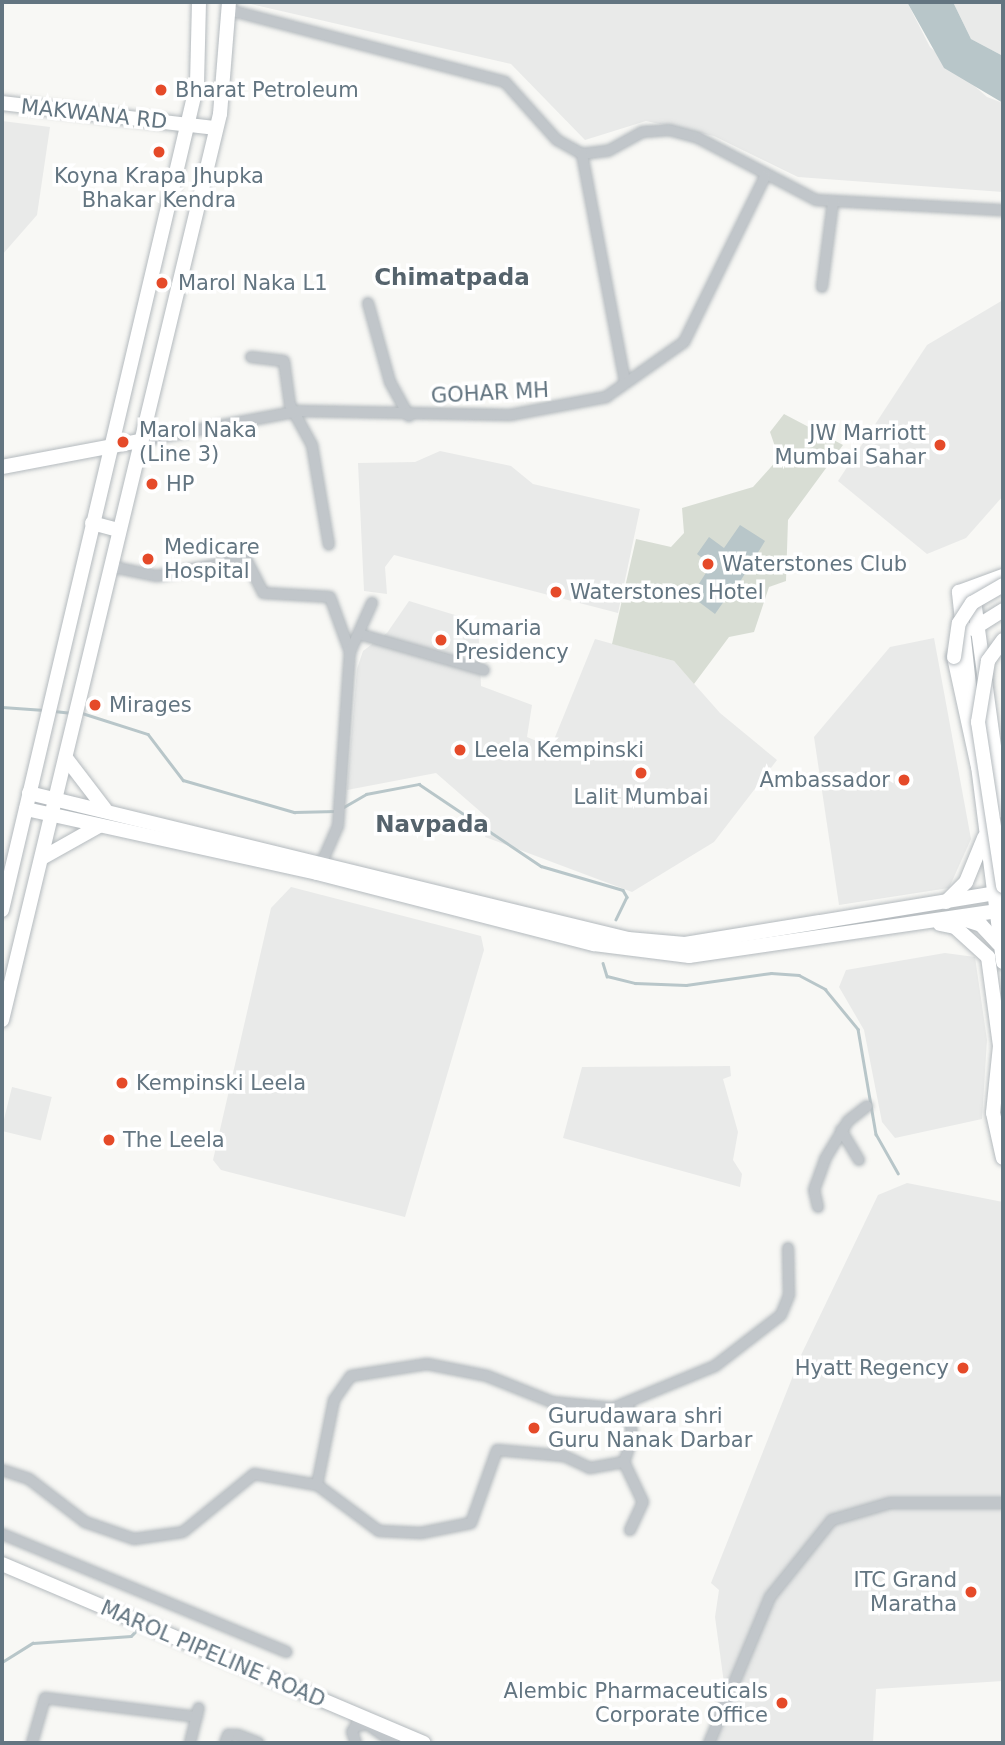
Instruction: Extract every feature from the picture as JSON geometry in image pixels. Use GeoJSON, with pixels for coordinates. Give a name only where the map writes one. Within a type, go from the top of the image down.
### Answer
{"type":"FeatureCollection","features":[{"type":"Feature","properties":{"kind":"main road"},"geometry":{"type":"LineString","coordinates":[[2,910],[197,85],[199,2]]}},
{"type":"Feature","properties":{"kind":"main road"},"geometry":{"type":"LineString","coordinates":[[2,1020],[113,567],[139,441],[216,128],[229,6]]}},
{"type":"Feature","properties":{"kind":"main road","name":"MAKWANA RD"},"geometry":{"type":"LineString","coordinates":[[2,103],[216,128]]}},
{"type":"Feature","properties":{"kind":"main road"},"geometry":{"type":"LineString","coordinates":[[2,467],[139,441]]}},
{"type":"Feature","properties":{"kind":"main road"},"geometry":{"type":"LineString","coordinates":[[92,523],[119,530]]}},
{"type":"Feature","properties":{"kind":"main road"},"geometry":{"type":"LineString","coordinates":[[965,588],[1003,577]]}},
{"type":"Feature","properties":{"kind":"main road"},"geometry":{"type":"LineString","coordinates":[[964,637],[979,618],[1003,577]]}},
{"type":"Feature","properties":{"kind":"main road"},"geometry":{"type":"LineString","coordinates":[[978,768],[954,657],[959,623],[972,603],[1003,585]]}},
{"type":"Feature","properties":{"kind":"main road"},"geometry":{"type":"LineString","coordinates":[[965,588],[979,618],[1003,811]]}},
{"type":"Feature","properties":{"kind":"main road"},"geometry":{"type":"LineString","coordinates":[[965,588],[964,637],[978,768],[986,832],[1000,890]]}},
{"type":"Feature","properties":{"kind":"main road"},"geometry":{"type":"LineString","coordinates":[[979,618],[1003,610]]}},
{"type":"Feature","properties":{"kind":"main road"},"geometry":{"type":"LineString","coordinates":[[1003,640],[988,661],[978,722],[1003,881]]}},
{"type":"Feature","properties":{"kind":"main road"},"geometry":{"type":"LineString","coordinates":[[66,758],[106,810]]}},
{"type":"Feature","properties":{"kind":"main road"},"geometry":{"type":"LineString","coordinates":[[29,793],[106,810],[321,867],[594,944],[689,956],[999,910]]}},
{"type":"Feature","properties":{"kind":"main road"},"geometry":{"type":"LineString","coordinates":[[26,809],[321,867],[599,933],[685,944],[946,902],[1000,890]]}},
{"type":"Feature","properties":{"kind":"main road"},"geometry":{"type":"LineString","coordinates":[[42,858],[101,825]]}},
{"type":"Feature","properties":{"kind":"main road"},"geometry":{"type":"LineString","coordinates":[[946,902],[966,882],[986,832]]}},
{"type":"Feature","properties":{"kind":"main road"},"geometry":{"type":"LineString","coordinates":[[1003,876],[999,910],[1003,962]]}},
{"type":"Feature","properties":{"kind":"main road"},"geometry":{"type":"LineString","coordinates":[[958,918],[981,925],[1001,946]]}},
{"type":"Feature","properties":{"kind":"main road"},"geometry":{"type":"LineString","coordinates":[[923,923],[955,927],[988,957],[998,1070],[993,1114],[1003,1158]]}},
{"type":"Feature","properties":{"kind":"main road","name":"MAROL PIPELINE ROAD"},"geometry":{"type":"LineString","coordinates":[[2,1564],[397,1740],[424,1743]]}},
{"type":"Feature","properties":{"kind":"street"},"geometry":{"type":"LineString","coordinates":[[229,6],[505,82],[557,140],[582,154],[608,151],[642,132],[669,130],[698,138],[765,177],[833,202],[1003,210]]}},
{"type":"Feature","properties":{"kind":"street"},"geometry":{"type":"LineString","coordinates":[[582,154],[625,382]]}},
{"type":"Feature","properties":{"kind":"street","name":"GOHAR MH"},"geometry":{"type":"LineString","coordinates":[[139,441],[299,411],[410,416],[546,412],[606,397],[684,342],[765,177]]}},
{"type":"Feature","properties":{"kind":"street"},"geometry":{"type":"LineString","coordinates":[[822,287],[833,202]]}},
{"type":"Feature","properties":{"kind":"street"},"geometry":{"type":"LineString","coordinates":[[368,303],[390,382],[410,416]]}},
{"type":"Feature","properties":{"kind":"street"},"geometry":{"type":"LineString","coordinates":[[251,357],[284,361],[290,405],[299,411],[317,467],[329,545]]}},
{"type":"Feature","properties":{"kind":"street"},"geometry":{"type":"LineString","coordinates":[[113,567],[157,576],[246,559],[263,593],[330,597],[350,652]]}},
{"type":"Feature","properties":{"kind":"street"},"geometry":{"type":"LineString","coordinates":[[321,867],[338,825],[350,652],[372,603]]}},
{"type":"Feature","properties":{"kind":"street"},"geometry":{"type":"LineString","coordinates":[[359,634],[484,670]]}},
{"type":"Feature","properties":{"kind":"street"},"geometry":{"type":"LineString","coordinates":[[818,1207],[817,1175],[841,1130],[867,1106]]}},
{"type":"Feature","properties":{"kind":"street"},"geometry":{"type":"LineString","coordinates":[[841,1130],[859,1160]]}},
{"type":"Feature","properties":{"kind":"street"},"geometry":{"type":"LineString","coordinates":[[317,1485],[334,1400],[360,1373],[426,1364],[487,1376],[580,1408],[628,1403],[715,1366],[781,1315],[789,1295],[788,1248]]}},
{"type":"Feature","properties":{"kind":"street"},"geometry":{"type":"LineString","coordinates":[[628,1403],[632,1438],[624,1462],[643,1502],[630,1530]]}},
{"type":"Feature","properties":{"kind":"street"},"geometry":{"type":"LineString","coordinates":[[2,1470],[29,1479],[85,1522],[134,1539],[183,1532],[254,1475],[317,1485],[379,1531],[421,1533],[471,1523],[497,1450],[564,1456],[590,1468],[624,1462]]}},
{"type":"Feature","properties":{"kind":"street"},"geometry":{"type":"LineString","coordinates":[[709,1743],[769,1597],[832,1520],[890,1503],[1003,1503]]}},
{"type":"Feature","properties":{"kind":"street"},"geometry":{"type":"LineString","coordinates":[[2,1534],[287,1653]]}},
{"type":"Feature","properties":{"kind":"street"},"geometry":{"type":"LineString","coordinates":[[32,1743],[45,1698],[198,1712],[190,1743]]}},
{"type":"Feature","properties":{"kind":"street"},"geometry":{"type":"LineString","coordinates":[[356,1743],[358,1721]]}},
{"type":"Feature","properties":{"kind":"street"},"geometry":{"type":"LineString","coordinates":[[225,1743],[228,1735],[259,1743]]}},
{"type":"Feature","properties":{"kind":"shaded area"},"geometry":{"type":"Polygon","coordinates":[[[242,2],[907,2],[930,47],[987,97],[1003,103],[1003,192],[798,177],[714,136],[646,121],[585,140],[511,64],[242,2]]]}},
{"type":"Feature","properties":{"kind":"shaded area"},"geometry":{"type":"Polygon","coordinates":[[[907,2],[953,2],[971,39],[1003,56],[1003,103],[944,68],[907,2]]]}},
{"type":"Feature","properties":{"kind":"shaded area"},"geometry":{"type":"Polygon","coordinates":[[[953,2],[1003,2],[1003,56],[971,39],[953,2]]]}},
{"type":"Feature","properties":{"kind":"shaded area"},"geometry":{"type":"Polygon","coordinates":[[[2,121],[50,127],[37,215],[2,255],[2,121]]]}},
{"type":"Feature","properties":{"kind":"shaded area"},"geometry":{"type":"Polygon","coordinates":[[[1003,300],[1003,496],[966,538],[927,554],[838,481],[927,345],[1003,300]]]}},
{"type":"Feature","properties":{"kind":"shaded area","name":"Waterstones Club"},"geometry":{"type":"Polygon","coordinates":[[[784,414],[843,445],[788,520],[786,581],[769,587],[754,632],[729,637],[694,684],[674,661],[612,644],[636,539],[671,547],[684,533],[682,508],[753,487],[779,458],[770,432],[784,414]]]}},
{"type":"Feature","properties":{"kind":"shaded area"},"geometry":{"type":"Polygon","coordinates":[[[440,451],[511,466],[533,484],[640,509],[618,613],[394,555],[385,567],[387,594],[364,591],[358,463],[415,462],[440,451]]]}},
{"type":"Feature","properties":{"kind":"shaded area","name":"Waterstones Club"},"geometry":{"type":"Polygon","coordinates":[[[740,525],[765,541],[741,580],[749,587],[740,602],[729,594],[715,614],[691,596],[711,565],[697,554],[709,537],[724,548],[740,525]]]}},
{"type":"Feature","properties":{"kind":"shaded area"},"geometry":{"type":"Polygon","coordinates":[[[409,601],[478,622],[481,686],[532,705],[527,737],[551,747],[595,639],[674,661],[720,713],[777,760],[714,842],[632,892],[485,837],[490,820],[436,773],[347,790],[357,669],[363,651],[387,633],[409,601]]]}},
{"type":"Feature","properties":{"kind":"shaded area"},"geometry":{"type":"Polygon","coordinates":[[[934,638],[971,839],[949,888],[839,905],[814,737],[890,647],[934,638]]]}},
{"type":"Feature","properties":{"kind":"shaded area"},"geometry":{"type":"Polygon","coordinates":[[[291,887],[481,936],[484,950],[405,1217],[221,1170],[213,1160],[271,908],[291,887]]]}},
{"type":"Feature","properties":{"kind":"shaded area"},"geometry":{"type":"Polygon","coordinates":[[[945,953],[975,957],[987,1040],[982,1119],[895,1138],[882,1122],[864,1030],[839,987],[846,970],[945,953]]]}},
{"type":"Feature","properties":{"kind":"shaded area"},"geometry":{"type":"Polygon","coordinates":[[[730,1066],[731,1076],[723,1079],[738,1132],[733,1160],[742,1174],[740,1187],[563,1138],[582,1067],[730,1066]]]}},
{"type":"Feature","properties":{"kind":"shaded area"},"geometry":{"type":"Polygon","coordinates":[[[12,1087],[52,1097],[41,1141],[2,1131],[12,1087]]]}},
{"type":"Feature","properties":{"kind":"shaded area"},"geometry":{"type":"Polygon","coordinates":[[[907,1183],[1003,1202],[1003,1681],[876,1689],[873,1743],[708,1743],[726,1698],[715,1617],[719,1590],[711,1583],[802,1353],[878,1195],[907,1183]]]}},
{"type":"Feature","properties":{"kind":"waterway"},"geometry":{"type":"LineString","coordinates":[[2,707],[44,710]]}},
{"type":"Feature","properties":{"kind":"waterway"},"geometry":{"type":"LineString","coordinates":[[54,711],[72,713]]}},
{"type":"Feature","properties":{"kind":"waterway"},"geometry":{"type":"LineString","coordinates":[[82,713],[148,734],[183,780],[294,812],[336,811]]}},
{"type":"Feature","properties":{"kind":"waterway"},"geometry":{"type":"LineString","coordinates":[[342,808],[366,794],[419,784],[541,866],[623,890],[627,897],[616,920]]}},
{"type":"Feature","properties":{"kind":"waterway"},"geometry":{"type":"LineString","coordinates":[[603,963],[607,976],[635,983],[686,985],[771,973],[799,975],[825,989],[858,1029],[876,1134],[898,1173]]}},
{"type":"Feature","properties":{"kind":"waterway"},"geometry":{"type":"LineString","coordinates":[[2,1662],[33,1643],[131,1636],[137,1630]]}},
{"type":"Feature","properties":{"kind":"place","name":"Bharat Petroleum"},"geometry":{"type":"Point","coordinates":[161,90]}},
{"type":"Feature","properties":{"kind":"place","name":"Koyna Krapa Jhupka Bhakar Kendra"},"geometry":{"type":"Point","coordinates":[159,152]}},
{"type":"Feature","properties":{"kind":"place","name":"Marol Naka L1"},"geometry":{"type":"Point","coordinates":[162,283]}},
{"type":"Feature","properties":{"kind":"place","name":"Marol Naka (Line 3)"},"geometry":{"type":"Point","coordinates":[123,442]}},
{"type":"Feature","properties":{"kind":"place","name":"JW Marriott Mumbai Sahar"},"geometry":{"type":"Point","coordinates":[940,445]}},
{"type":"Feature","properties":{"kind":"place","name":"HP"},"geometry":{"type":"Point","coordinates":[152,484]}},
{"type":"Feature","properties":{"kind":"place","name":"Medicare Hospital"},"geometry":{"type":"Point","coordinates":[148,559]}},
{"type":"Feature","properties":{"kind":"place","name":"Waterstones Club"},"geometry":{"type":"Point","coordinates":[708,564]}},
{"type":"Feature","properties":{"kind":"place","name":"Waterstones Hotel"},"geometry":{"type":"Point","coordinates":[556,592]}},
{"type":"Feature","properties":{"kind":"place","name":"Kumaria Presidency"},"geometry":{"type":"Point","coordinates":[441,640]}},
{"type":"Feature","properties":{"kind":"place","name":"Mirages"},"geometry":{"type":"Point","coordinates":[95,705]}},
{"type":"Feature","properties":{"kind":"place","name":"Leela Kempinski"},"geometry":{"type":"Point","coordinates":[460,750]}},
{"type":"Feature","properties":{"kind":"place","name":"Lalit Mumbai"},"geometry":{"type":"Point","coordinates":[641,773]}},
{"type":"Feature","properties":{"kind":"place","name":"Ambassador"},"geometry":{"type":"Point","coordinates":[904,780]}},
{"type":"Feature","properties":{"kind":"place","name":"Kempinski Leela"},"geometry":{"type":"Point","coordinates":[122,1083]}},
{"type":"Feature","properties":{"kind":"place","name":"The Leela"},"geometry":{"type":"Point","coordinates":[109,1140]}},
{"type":"Feature","properties":{"kind":"place","name":"Hyatt Regency"},"geometry":{"type":"Point","coordinates":[963,1368]}},
{"type":"Feature","properties":{"kind":"place","name":"Gurudawara shri Guru Nanak Darbar"},"geometry":{"type":"Point","coordinates":[534,1428]}},
{"type":"Feature","properties":{"kind":"place","name":"ITC Grand Maratha"},"geometry":{"type":"Point","coordinates":[971,1592]}},
{"type":"Feature","properties":{"kind":"place","name":"Alembic Pharmaceuticals Corporate Office"},"geometry":{"type":"Point","coordinates":[782,1703]}},
{"type":"Feature","properties":{"kind":"district","name":"Chimatpada"},"geometry":{"type":"Point","coordinates":[452,277]}},
{"type":"Feature","properties":{"kind":"district","name":"Navpada"},"geometry":{"type":"Point","coordinates":[432,824]}}]}
